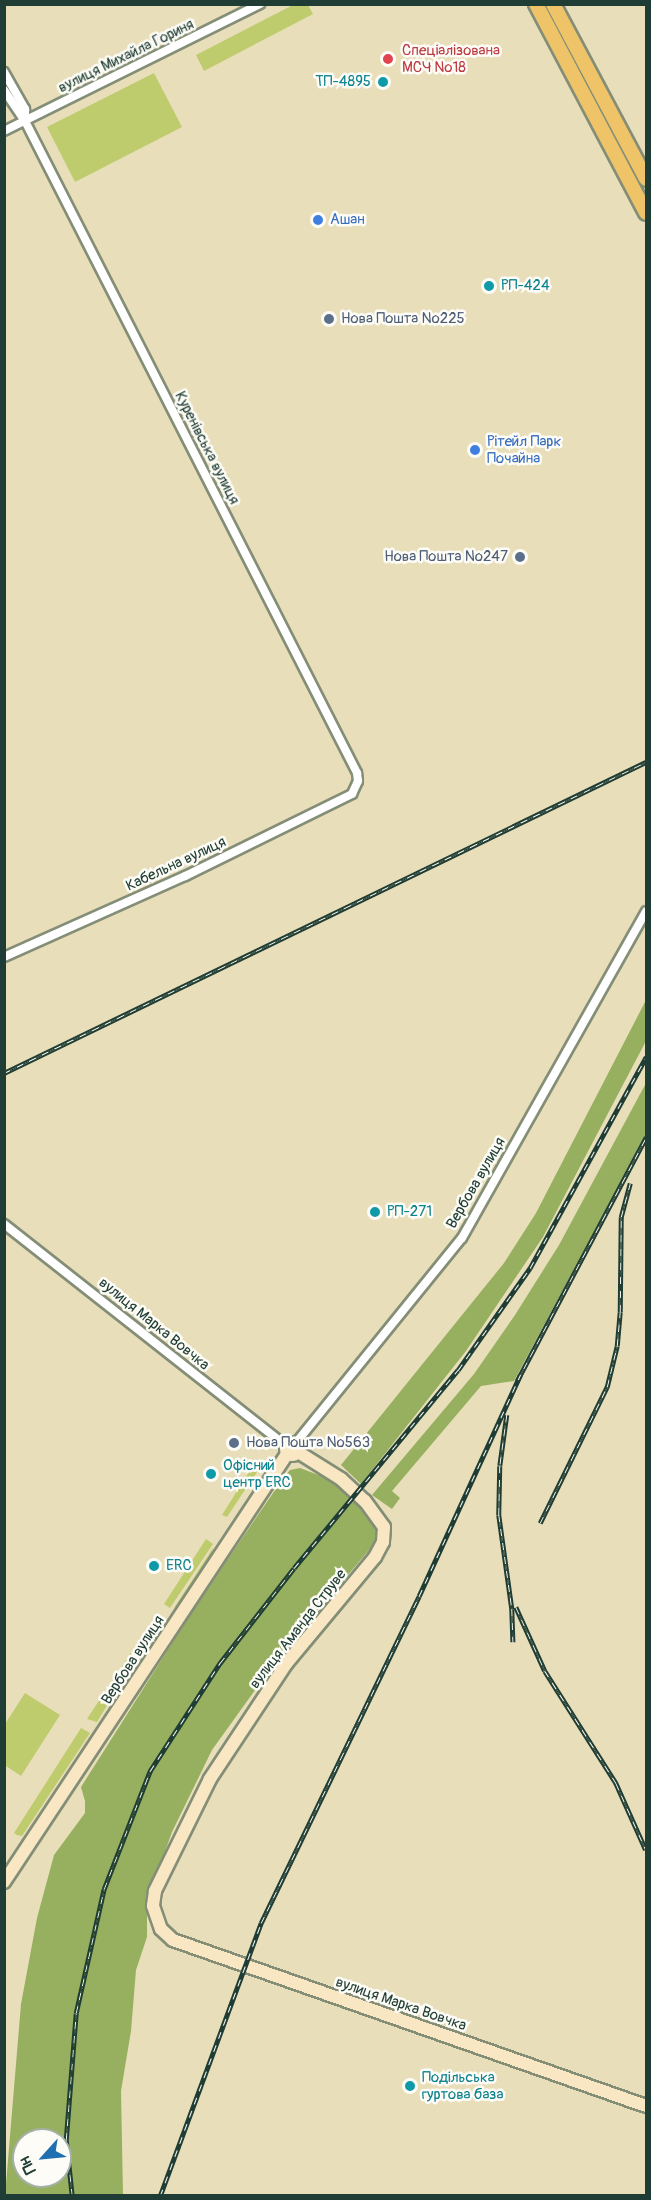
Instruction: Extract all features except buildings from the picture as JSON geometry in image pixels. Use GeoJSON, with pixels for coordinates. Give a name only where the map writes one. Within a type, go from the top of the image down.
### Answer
{"type":"FeatureCollection","features":[{"type":"Feature","properties":{"kind":"main road"},"geometry":{"type":"LineString","coordinates":[[536,4],[646,213]]}},
{"type":"Feature","properties":{"kind":"main road"},"geometry":{"type":"LineString","coordinates":[[553,4],[646,179]]}},
{"type":"Feature","properties":{"kind":"main road","name":"Вербова вулиця"},"geometry":{"type":"LineString","coordinates":[[4,1882],[292,1449]]}},
{"type":"Feature","properties":{"kind":"main road","name":"вулиця Аманда Струве"},"geometry":{"type":"LineString","coordinates":[[155,1918],[153,1906],[156,1891],[210,1779],[286,1664],[375,1557],[383,1542],[384,1527],[365,1501],[341,1479],[292,1449]]}},
{"type":"Feature","properties":{"kind":"main road","name":"вулиця Марка Вовчка"},"geometry":{"type":"LineString","coordinates":[[155,1918],[161,1929],[173,1940],[646,2106]]}},
{"type":"Feature","properties":{"kind":"street","name":"вулиця Михайла Гориня"},"geometry":{"type":"LineString","coordinates":[[4,131],[260,4]]}},
{"type":"Feature","properties":{"kind":"street","name":"Куренівська вулиця"},"geometry":{"type":"LineString","coordinates":[[4,72],[25,109],[25,121]]}},
{"type":"Feature","properties":{"kind":"street","name":"Куренівська вулиця"},"geometry":{"type":"LineString","coordinates":[[4,90],[25,121],[357,773],[355,789]]}},
{"type":"Feature","properties":{"kind":"street","name":"Кабельна вулиця"},"geometry":{"type":"LineString","coordinates":[[4,957],[185,876],[352,794],[355,789]]}},
{"type":"Feature","properties":{"kind":"street","name":"Вербова вулиця"},"geometry":{"type":"LineString","coordinates":[[292,1449],[462,1238],[646,911]]}},
{"type":"Feature","properties":{"kind":"street","name":"вулиця Марка Вовчка"},"geometry":{"type":"LineString","coordinates":[[4,1224],[292,1449]]}},
{"type":"Feature","properties":{"kind":"green space"},"geometry":{"type":"Polygon","coordinates":[[[293,5],[308,5],[313,14],[204,71],[196,55],[293,5]]]}},
{"type":"Feature","properties":{"kind":"green space"},"geometry":{"type":"Polygon","coordinates":[[[154,73],[182,127],[75,182],[47,127],[154,73]]]}},
{"type":"Feature","properties":{"kind":"green space"},"geometry":{"type":"Polygon","coordinates":[[[646,1000],[646,1041],[543,1237],[466,1351],[361,1484],[341,1465],[504,1263],[536,1213],[646,1000]]]}},
{"type":"Feature","properties":{"kind":"green space"},"geometry":{"type":"Polygon","coordinates":[[[646,1083],[646,1135],[514,1381],[481,1386],[392,1491],[400,1498],[392,1509],[372,1495],[474,1374],[515,1315],[559,1245],[646,1083]]]}},
{"type":"Feature","properties":{"kind":"green space"},"geometry":{"type":"Polygon","coordinates":[[[254,1464],[259,1469],[227,1517],[222,1515],[254,1464]]]}},
{"type":"Feature","properties":{"kind":"green space"},"geometry":{"type":"Polygon","coordinates":[[[300,1468],[337,1482],[360,1504],[372,1522],[376,1532],[375,1543],[283,1651],[212,1750],[172,1832],[147,1902],[147,1937],[136,1970],[131,2031],[121,2091],[123,2195],[5,2196],[21,2004],[37,1918],[54,1855],[85,1813],[85,1801],[81,1787],[195,1607],[290,1470],[300,1468]]]}},
{"type":"Feature","properties":{"kind":"green space"},"geometry":{"type":"Polygon","coordinates":[[[206,1539],[213,1544],[170,1608],[164,1604],[206,1539]]]}},
{"type":"Feature","properties":{"kind":"green space"},"geometry":{"type":"Polygon","coordinates":[[[213,1548],[212,1556],[182,1603],[174,1608],[213,1548]]]}},
{"type":"Feature","properties":{"kind":"green space"},"geometry":{"type":"Polygon","coordinates":[[[146,1630],[154,1634],[119,1688],[109,1686],[146,1630]]]}},
{"type":"Feature","properties":{"kind":"green space"},"geometry":{"type":"Polygon","coordinates":[[[25,1693],[60,1715],[21,1776],[6,1766],[5,1724],[25,1693]]]}},
{"type":"Feature","properties":{"kind":"green space"},"geometry":{"type":"Polygon","coordinates":[[[104,1693],[111,1699],[97,1722],[87,1719],[104,1693]]]}},
{"type":"Feature","properties":{"kind":"green space"},"geometry":{"type":"Polygon","coordinates":[[[81,1728],[90,1733],[22,1836],[17,1835],[14,1833],[81,1728]]]}},
{"type":"Feature","properties":{"kind":"green space"},"geometry":{"type":"Polygon","coordinates":[[[92,1735],[93,1740],[31,1834],[25,1837],[92,1735]]]}},
{"type":"Feature","properties":{"kind":"railway"},"geometry":{"type":"LineString","coordinates":[[4,1073],[646,762]]}},
{"type":"Feature","properties":{"kind":"railway"},"geometry":{"type":"LineString","coordinates":[[72,2196],[66,2140],[76,2013],[104,1889],[150,1771],[220,1663],[294,1568],[458,1370],[530,1268],[646,1057]]}},
{"type":"Feature","properties":{"kind":"railway"},"geometry":{"type":"LineString","coordinates":[[517,1381],[646,1137]]}},
{"type":"Feature","properties":{"kind":"railway"},"geometry":{"type":"LineString","coordinates":[[540,1523],[607,1387],[617,1346],[620,1312],[621,1217],[630,1183]]}},
{"type":"Feature","properties":{"kind":"railway"},"geometry":{"type":"LineString","coordinates":[[160,2196],[261,1923],[419,1596],[520,1375]]}},
{"type":"Feature","properties":{"kind":"railway"},"geometry":{"type":"LineString","coordinates":[[507,1415],[500,1466],[499,1515],[512,1609],[513,1642]]}},
{"type":"Feature","properties":{"kind":"railway"},"geometry":{"type":"LineString","coordinates":[[516,1607],[545,1671],[616,1783],[646,1850]]}},
{"type":"Feature","properties":{"kind":"place","name":"Спеціалізована МСЧ №18"},"geometry":{"type":"Point","coordinates":[388,59]}},
{"type":"Feature","properties":{"kind":"place","name":"ТП-4895"},"geometry":{"type":"Point","coordinates":[383,82]}},
{"type":"Feature","properties":{"kind":"place","name":"Ашан"},"geometry":{"type":"Point","coordinates":[318,220]}},
{"type":"Feature","properties":{"kind":"place","name":"РП-424"},"geometry":{"type":"Point","coordinates":[489,286]}},
{"type":"Feature","properties":{"kind":"place","name":"Нова Пошта №225"},"geometry":{"type":"Point","coordinates":[329,319]}},
{"type":"Feature","properties":{"kind":"place","name":"Рітейл Парк Почайна"},"geometry":{"type":"Point","coordinates":[475,450]}},
{"type":"Feature","properties":{"kind":"place","name":"Нова Пошта №247"},"geometry":{"type":"Point","coordinates":[520,557]}},
{"type":"Feature","properties":{"kind":"place","name":"РП-271"},"geometry":{"type":"Point","coordinates":[375,1212]}},
{"type":"Feature","properties":{"kind":"place","name":"Нова Пошта №563"},"geometry":{"type":"Point","coordinates":[234,1443]}},
{"type":"Feature","properties":{"kind":"place","name":"Офісний центр ERC"},"geometry":{"type":"Point","coordinates":[211,1474]}},
{"type":"Feature","properties":{"kind":"place","name":"ERC"},"geometry":{"type":"Point","coordinates":[154,1566]}},
{"type":"Feature","properties":{"kind":"place","name":"Подільська гуртова база"},"geometry":{"type":"Point","coordinates":[410,2086]}}]}
